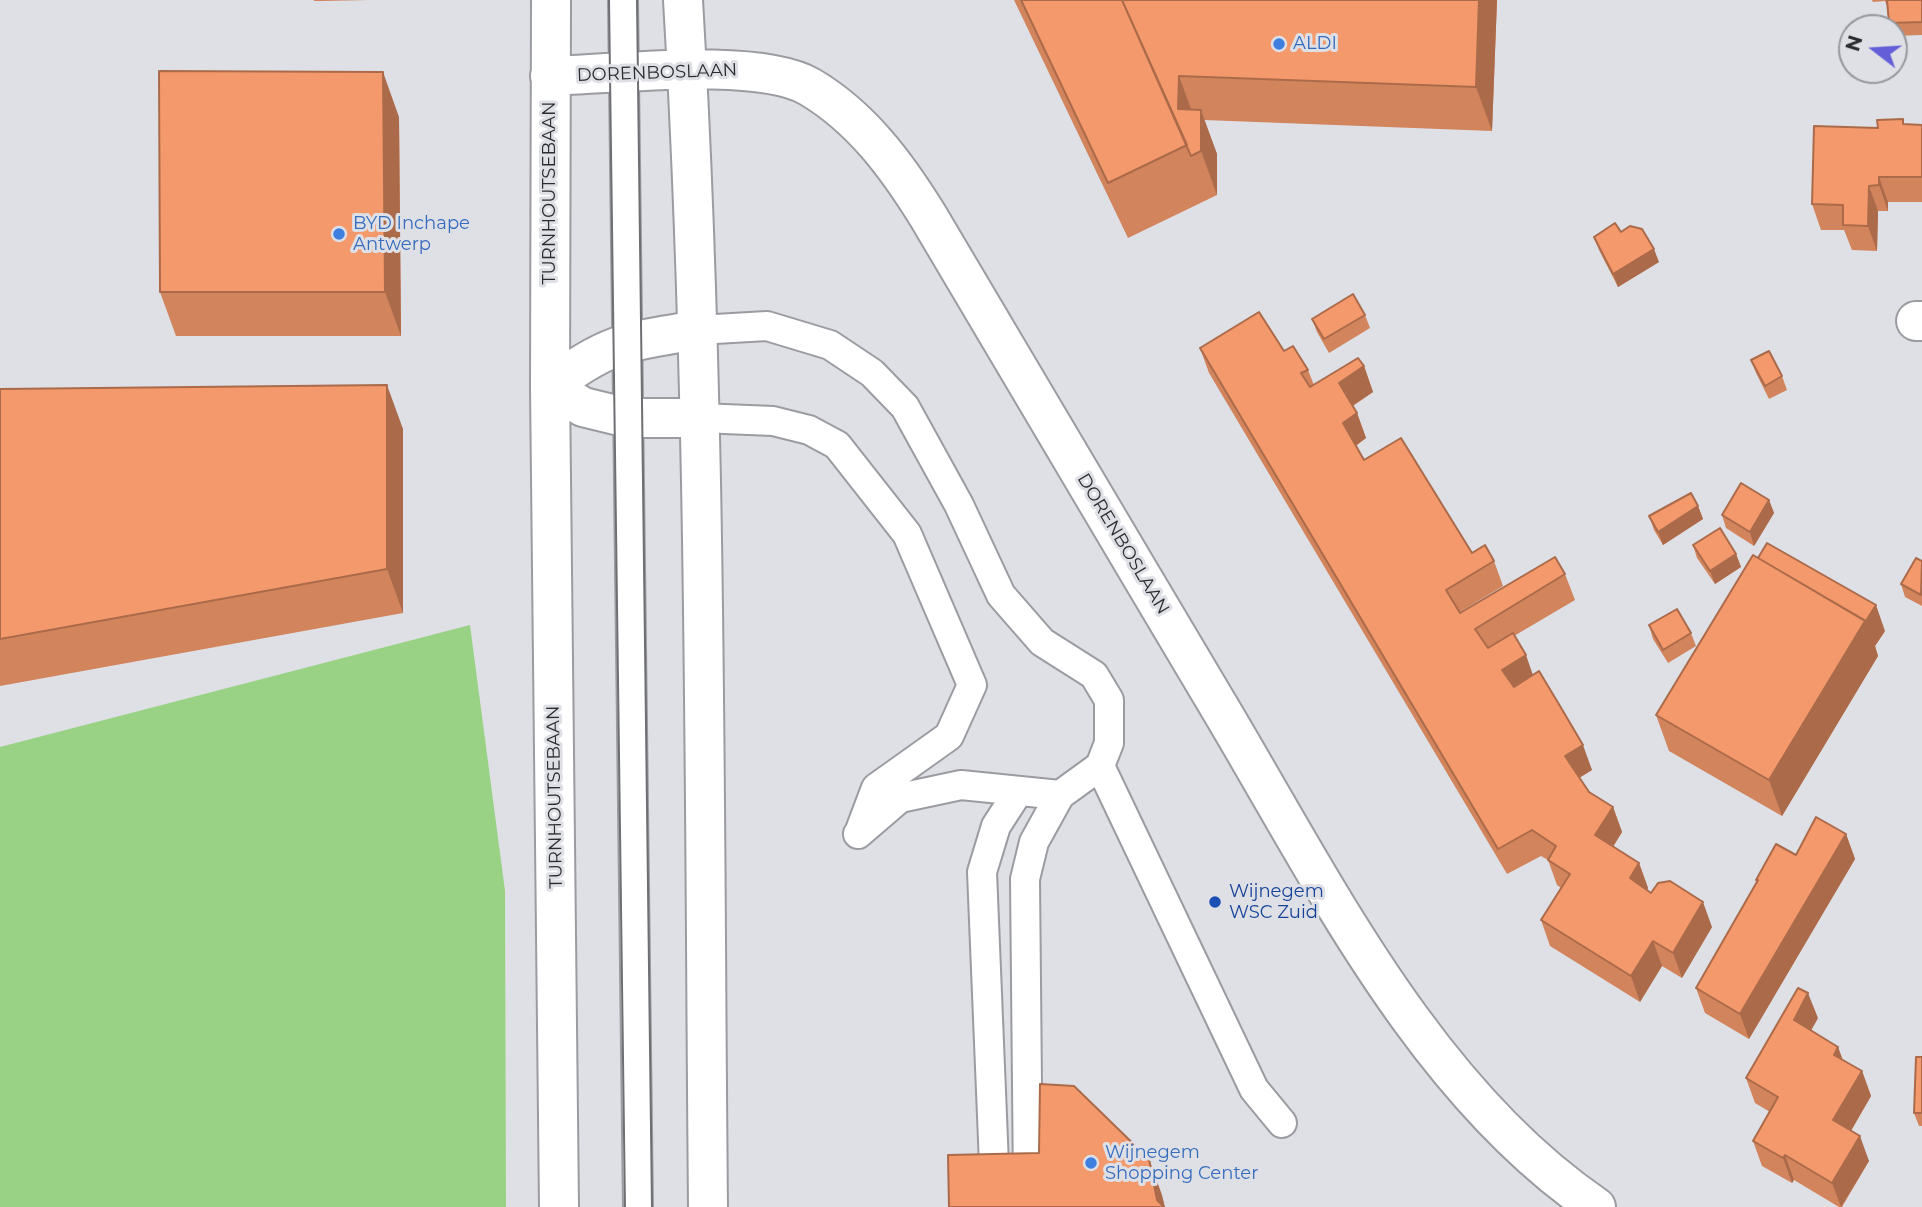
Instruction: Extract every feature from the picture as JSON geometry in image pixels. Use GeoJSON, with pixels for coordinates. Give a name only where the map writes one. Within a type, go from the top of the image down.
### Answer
{"type":"FeatureCollection","features":[{"type":"Feature","properties":{"kind":"main road","name":"TURNHOUTSEBAAN"},"geometry":{"type":"LineString","coordinates":[[551,0],[550,387],[559,1207]]}},
{"type":"Feature","properties":{"kind":"main road"},"geometry":{"type":"LineString","coordinates":[[683,0],[700,418],[708,1207]]}},
{"type":"Feature","properties":{"kind":"main road","name":"DORENBOSLAAN"},"geometry":{"type":"LineString","coordinates":[[550,76],[745,70],[789,78],[810,87],[872,136],[897,167],[1319,875],[1409,1018],[1480,1109],[1584,1204]]}},
{"type":"Feature","properties":{"kind":"main road"},"geometry":{"type":"LineString","coordinates":[[698,331],[627,342],[585,360],[550,387],[583,407],[628,418],[700,418]]}},
{"type":"Feature","properties":{"kind":"lane"},"geometry":{"type":"LineString","coordinates":[[623,0],[638,1207]]}},
{"type":"Feature","properties":{"kind":"lane"},"geometry":{"type":"LineString","coordinates":[[698,331],[767,326],[830,345],[872,373],[905,407],[960,505],[1001,595],[1042,642],[1094,675],[1109,700],[1109,743],[1100,766],[1060,795],[1034,842],[1025,879],[1028,1188]]}},
{"type":"Feature","properties":{"kind":"lane"},"geometry":{"type":"LineString","coordinates":[[700,418],[773,421],[809,430],[837,445],[907,534],[972,685],[949,736],[876,788],[858,834],[900,798],[961,785],[1060,795]]}},
{"type":"Feature","properties":{"kind":"lane"},"geometry":{"type":"LineString","coordinates":[[1100,766],[1254,1090],[1282,1123]]}},
{"type":"Feature","properties":{"kind":"lane"},"geometry":{"type":"LineString","coordinates":[[995,1189],[982,872],[996,827],[1018,792]]}},
{"type":"Feature","properties":{"kind":"green space"},"geometry":{"type":"Polygon","coordinates":[[[470,625],[505,891],[506,1207],[0,1207],[0,747],[470,625]]]}},
{"type":"Feature","properties":{"kind":"building"},"geometry":{"type":"Polygon","coordinates":[[[1021,0],[1122,0],[1187,145],[1108,183],[1021,0]]]}},
{"type":"Feature","properties":{"kind":"building"},"geometry":{"type":"Polygon","coordinates":[[[1122,0],[1479,0],[1476,87],[1179,76],[1178,109],[1201,110],[1201,151],[1191,156],[1122,0]]]}},
{"type":"Feature","properties":{"kind":"building"},"geometry":{"type":"Polygon","coordinates":[[[1887,0],[1922,0],[1922,22],[1908,22],[1908,14],[1888,14],[1887,0]]]}},
{"type":"Feature","properties":{"kind":"building"},"geometry":{"type":"Polygon","coordinates":[[[159,71],[383,72],[385,292],[160,292],[159,71]]]}},
{"type":"Feature","properties":{"kind":"building"},"geometry":{"type":"Polygon","coordinates":[[[1903,119],[1903,124],[1922,125],[1922,177],[1879,177],[1879,185],[1869,186],[1868,226],[1843,225],[1843,205],[1812,204],[1814,126],[1878,128],[1877,120],[1903,119]]]}},
{"type":"Feature","properties":{"kind":"building"},"geometry":{"type":"Polygon","coordinates":[[[1615,223],[1621,232],[1630,226],[1642,229],[1654,249],[1613,274],[1594,237],[1615,223]]]}},
{"type":"Feature","properties":{"kind":"building"},"geometry":{"type":"Polygon","coordinates":[[[1353,294],[1365,315],[1324,339],[1312,319],[1353,294]]]}},
{"type":"Feature","properties":{"kind":"building"},"geometry":{"type":"Polygon","coordinates":[[[1259,312],[1284,351],[1293,346],[1308,370],[1301,373],[1310,387],[1358,358],[1364,366],[1339,383],[1357,413],[1343,423],[1364,460],[1401,438],[1472,553],[1485,545],[1494,561],[1446,590],[1460,613],[1555,557],[1565,574],[1475,629],[1488,648],[1513,633],[1526,655],[1502,670],[1514,687],[1539,671],[1583,745],[1565,756],[1589,792],[1613,807],[1595,835],[1639,863],[1630,878],[1651,893],[1658,883],[1670,881],[1703,902],[1673,953],[1653,941],[1631,976],[1541,920],[1570,874],[1548,860],[1556,846],[1532,830],[1498,849],[1200,348],[1259,312]]]}},
{"type":"Feature","properties":{"kind":"building"},"geometry":{"type":"Polygon","coordinates":[[[1769,351],[1782,376],[1765,386],[1751,360],[1769,351]]]}},
{"type":"Feature","properties":{"kind":"building"},"geometry":{"type":"Polygon","coordinates":[[[387,385],[387,569],[0,639],[0,389],[387,385]]]}},
{"type":"Feature","properties":{"kind":"building"},"geometry":{"type":"Polygon","coordinates":[[[1741,483],[1769,500],[1750,532],[1722,515],[1741,483]]]}},
{"type":"Feature","properties":{"kind":"building"},"geometry":{"type":"Polygon","coordinates":[[[1691,493],[1698,506],[1658,532],[1649,516],[1691,493]]]}},
{"type":"Feature","properties":{"kind":"building"},"geometry":{"type":"Polygon","coordinates":[[[1720,528],[1736,554],[1710,571],[1693,545],[1720,528]]]}},
{"type":"Feature","properties":{"kind":"building"},"geometry":{"type":"Polygon","coordinates":[[[1767,543],[1876,605],[1866,621],[1758,558],[1767,543]]]}},
{"type":"Feature","properties":{"kind":"building"},"geometry":{"type":"Polygon","coordinates":[[[1753,555],[1865,621],[1769,780],[1656,715],[1753,555]]]}},
{"type":"Feature","properties":{"kind":"building"},"geometry":{"type":"Polygon","coordinates":[[[1916,558],[1922,561],[1921,595],[1901,584],[1916,558]]]}},
{"type":"Feature","properties":{"kind":"building"},"geometry":{"type":"Polygon","coordinates":[[[1677,609],[1691,633],[1663,650],[1649,625],[1677,609]]]}},
{"type":"Feature","properties":{"kind":"building"},"geometry":{"type":"Polygon","coordinates":[[[1816,817],[1846,834],[1740,1014],[1696,988],[1776,844],[1796,855],[1816,817]]]}},
{"type":"Feature","properties":{"kind":"building"},"geometry":{"type":"Polygon","coordinates":[[[1798,988],[1808,993],[1794,1020],[1838,1047],[1834,1055],[1862,1071],[1833,1120],[1860,1136],[1832,1183],[1785,1155],[1783,1158],[1753,1141],[1778,1097],[1746,1078],[1798,988]]]}},
{"type":"Feature","properties":{"kind":"building"},"geometry":{"type":"Polygon","coordinates":[[[1916,1057],[1922,1057],[1922,1113],[1914,1113],[1916,1057]]]}},
{"type":"Feature","properties":{"kind":"building"},"geometry":{"type":"Polygon","coordinates":[[[1040,1084],[1074,1086],[1149,1159],[1157,1200],[1164,1207],[949,1207],[948,1155],[1039,1153],[1040,1084]]]}},
{"type":"Feature","properties":{"kind":"tram line"},"geometry":{"type":"LineString","coordinates":[[609,0],[625,1207]]}},
{"type":"Feature","properties":{"kind":"tram line"},"geometry":{"type":"LineString","coordinates":[[637,0],[652,1207]]}},
{"type":"Feature","properties":{"kind":"place","name":"ALDI"},"geometry":{"type":"Point","coordinates":[1279,44]}},
{"type":"Feature","properties":{"kind":"place","name":"BYD Inchape Antwerp"},"geometry":{"type":"Point","coordinates":[339,234]}},
{"type":"Feature","properties":{"kind":"place","name":"Wijnegem WSC Zuid"},"geometry":{"type":"Point","coordinates":[1215,902]}},
{"type":"Feature","properties":{"kind":"place","name":"Wijnegem Shopping Center"},"geometry":{"type":"Point","coordinates":[1091,1163]}}]}
